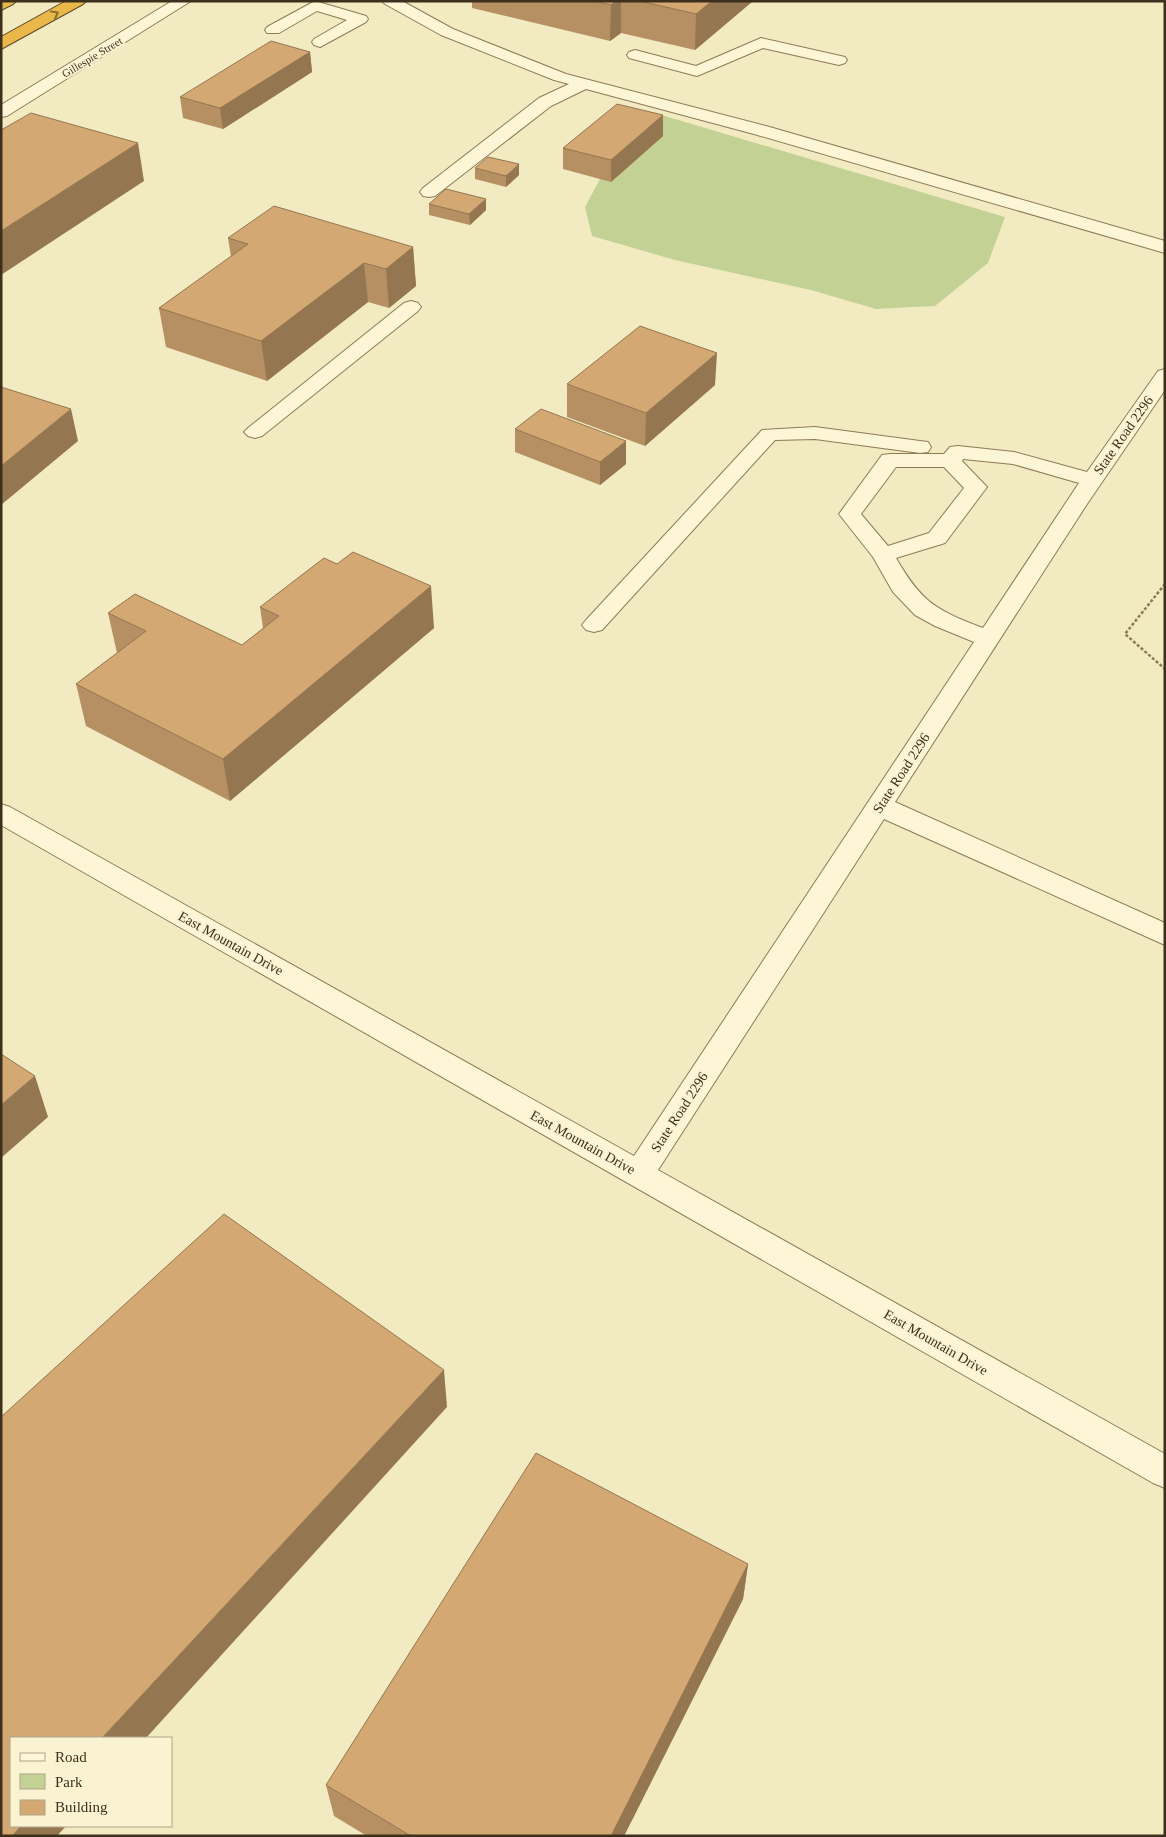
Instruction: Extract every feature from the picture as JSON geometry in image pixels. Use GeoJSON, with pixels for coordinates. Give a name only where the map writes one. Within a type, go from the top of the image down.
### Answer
{"type":"FeatureCollection","features":[{"type":"Feature","properties":{"kind":"highway"},"geometry":{"type":"LineString","coordinates":[[1,5],[8,1]]}},
{"type":"Feature","properties":{"kind":"highway"},"geometry":{"type":"LineString","coordinates":[[7,41],[78,1]]}},
{"type":"Feature","properties":{"kind":"highway"},"geometry":{"type":"LineString","coordinates":[[7,41],[29,9]]}},
{"type":"Feature","properties":{"kind":"street","name":"Gillespie Street"},"geometry":{"type":"LineString","coordinates":[[1,112],[183,1]]}},
{"type":"Feature","properties":{"kind":"street"},"geometry":{"type":"LineString","coordinates":[[390,1],[447,32],[560,77],[760,130],[1161,241]]}},
{"type":"Feature","properties":{"kind":"street"},"geometry":{"type":"LineString","coordinates":[[274,30],[315,6],[360,19],[320,42]]}},
{"type":"Feature","properties":{"kind":"street"},"geometry":{"type":"LineString","coordinates":[[635,55],[697,71],[761,42],[839,60]]}},
{"type":"Feature","properties":{"kind":"street"},"geometry":{"type":"LineString","coordinates":[[429,192],[545,102],[585,83]]}},
{"type":"Feature","properties":{"kind":"street"},"geometry":{"type":"LineString","coordinates":[[255,432],[411,307]]}},
{"type":"Feature","properties":{"kind":"street","name":"State Road 2296"},"geometry":{"type":"LineString","coordinates":[[639,1173],[1092,480],[1165,375]]}},
{"type":"Feature","properties":{"kind":"street"},"geometry":{"type":"LineString","coordinates":[[594,625],[769,434],[815,433],[954,456],[976,487],[937,538],[883,555]]}},
{"type":"Feature","properties":{"kind":"street"},"geometry":{"type":"LineString","coordinates":[[988,639],[943,621],[923,610],[901,587],[883,555],[850,514],[890,460],[954,456],[1014,458],[1092,480]]}},
{"type":"Feature","properties":{"kind":"street"},"geometry":{"type":"LineString","coordinates":[[879,806],[1165,935]]}},
{"type":"Feature","properties":{"kind":"street","name":"East Mountain Drive"},"geometry":{"type":"LineString","coordinates":[[1,813],[1165,1472]]}},
{"type":"Feature","properties":{"kind":"path"},"geometry":{"type":"LineString","coordinates":[[1165,584],[1125,634],[1165,669]]}},
{"type":"Feature","properties":{"kind":"green space"},"geometry":{"type":"Polygon","coordinates":[[[658,114],[1005,217],[988,263],[935,306],[876,309],[811,290],[675,260],[592,236],[585,207],[607,166],[658,114]]]}},
{"type":"Feature","properties":{"kind":"building"},"geometry":{"type":"Polygon","coordinates":[[[594,1],[616,1],[611,5],[594,1]]]}},
{"type":"Feature","properties":{"kind":"building"},"geometry":{"type":"Polygon","coordinates":[[[640,1],[712,1],[696,14],[640,1]]]}},
{"type":"Feature","properties":{"kind":"building"},"geometry":{"type":"Polygon","coordinates":[[[271,41],[310,52],[220,108],[180,97],[271,41]]]}},
{"type":"Feature","properties":{"kind":"building"},"geometry":{"type":"Polygon","coordinates":[[[617,104],[663,115],[611,160],[563,148],[617,104]]]}},
{"type":"Feature","properties":{"kind":"building"},"geometry":{"type":"Polygon","coordinates":[[[31,113],[138,143],[1,231],[1,130],[31,113]]]}},
{"type":"Feature","properties":{"kind":"building"},"geometry":{"type":"Polygon","coordinates":[[[488,157],[519,164],[506,176],[475,168],[488,157]]]}},
{"type":"Feature","properties":{"kind":"building"},"geometry":{"type":"Polygon","coordinates":[[[446,189],[486,199],[469,214],[429,204],[446,189]]]}},
{"type":"Feature","properties":{"kind":"building"},"geometry":{"type":"Polygon","coordinates":[[[274,206],[413,247],[386,269],[364,263],[261,341],[159,308],[248,244],[228,238],[274,206]]]}},
{"type":"Feature","properties":{"kind":"building"},"geometry":{"type":"Polygon","coordinates":[[[640,326],[717,353],[646,413],[567,384],[640,326]]]}},
{"type":"Feature","properties":{"kind":"building"},"geometry":{"type":"Polygon","coordinates":[[[1,387],[71,409],[1,466],[1,387]]]}},
{"type":"Feature","properties":{"kind":"building"},"geometry":{"type":"Polygon","coordinates":[[[541,409],[626,441],[600,462],[515,429],[541,409]]]}},
{"type":"Feature","properties":{"kind":"building"},"geometry":{"type":"Polygon","coordinates":[[[353,552],[431,586],[223,759],[76,684],[146,631],[108,613],[135,594],[242,645],[279,616],[260,607],[324,558],[337,564],[353,552]]]}},
{"type":"Feature","properties":{"kind":"building"},"geometry":{"type":"Polygon","coordinates":[[[1,1054],[35,1076],[1,1105],[1,1054]]]}},
{"type":"Feature","properties":{"kind":"building"},"geometry":{"type":"Polygon","coordinates":[[[224,1214],[444,1370],[103,1737],[10,1737],[10,1827],[20,1827],[12,1836],[1,1836],[1,1417],[224,1214]]]}},
{"type":"Feature","properties":{"kind":"building"},"geometry":{"type":"Polygon","coordinates":[[[536,1453],[748,1564],[611,1836],[411,1836],[326,1785],[536,1453]]]}}]}
